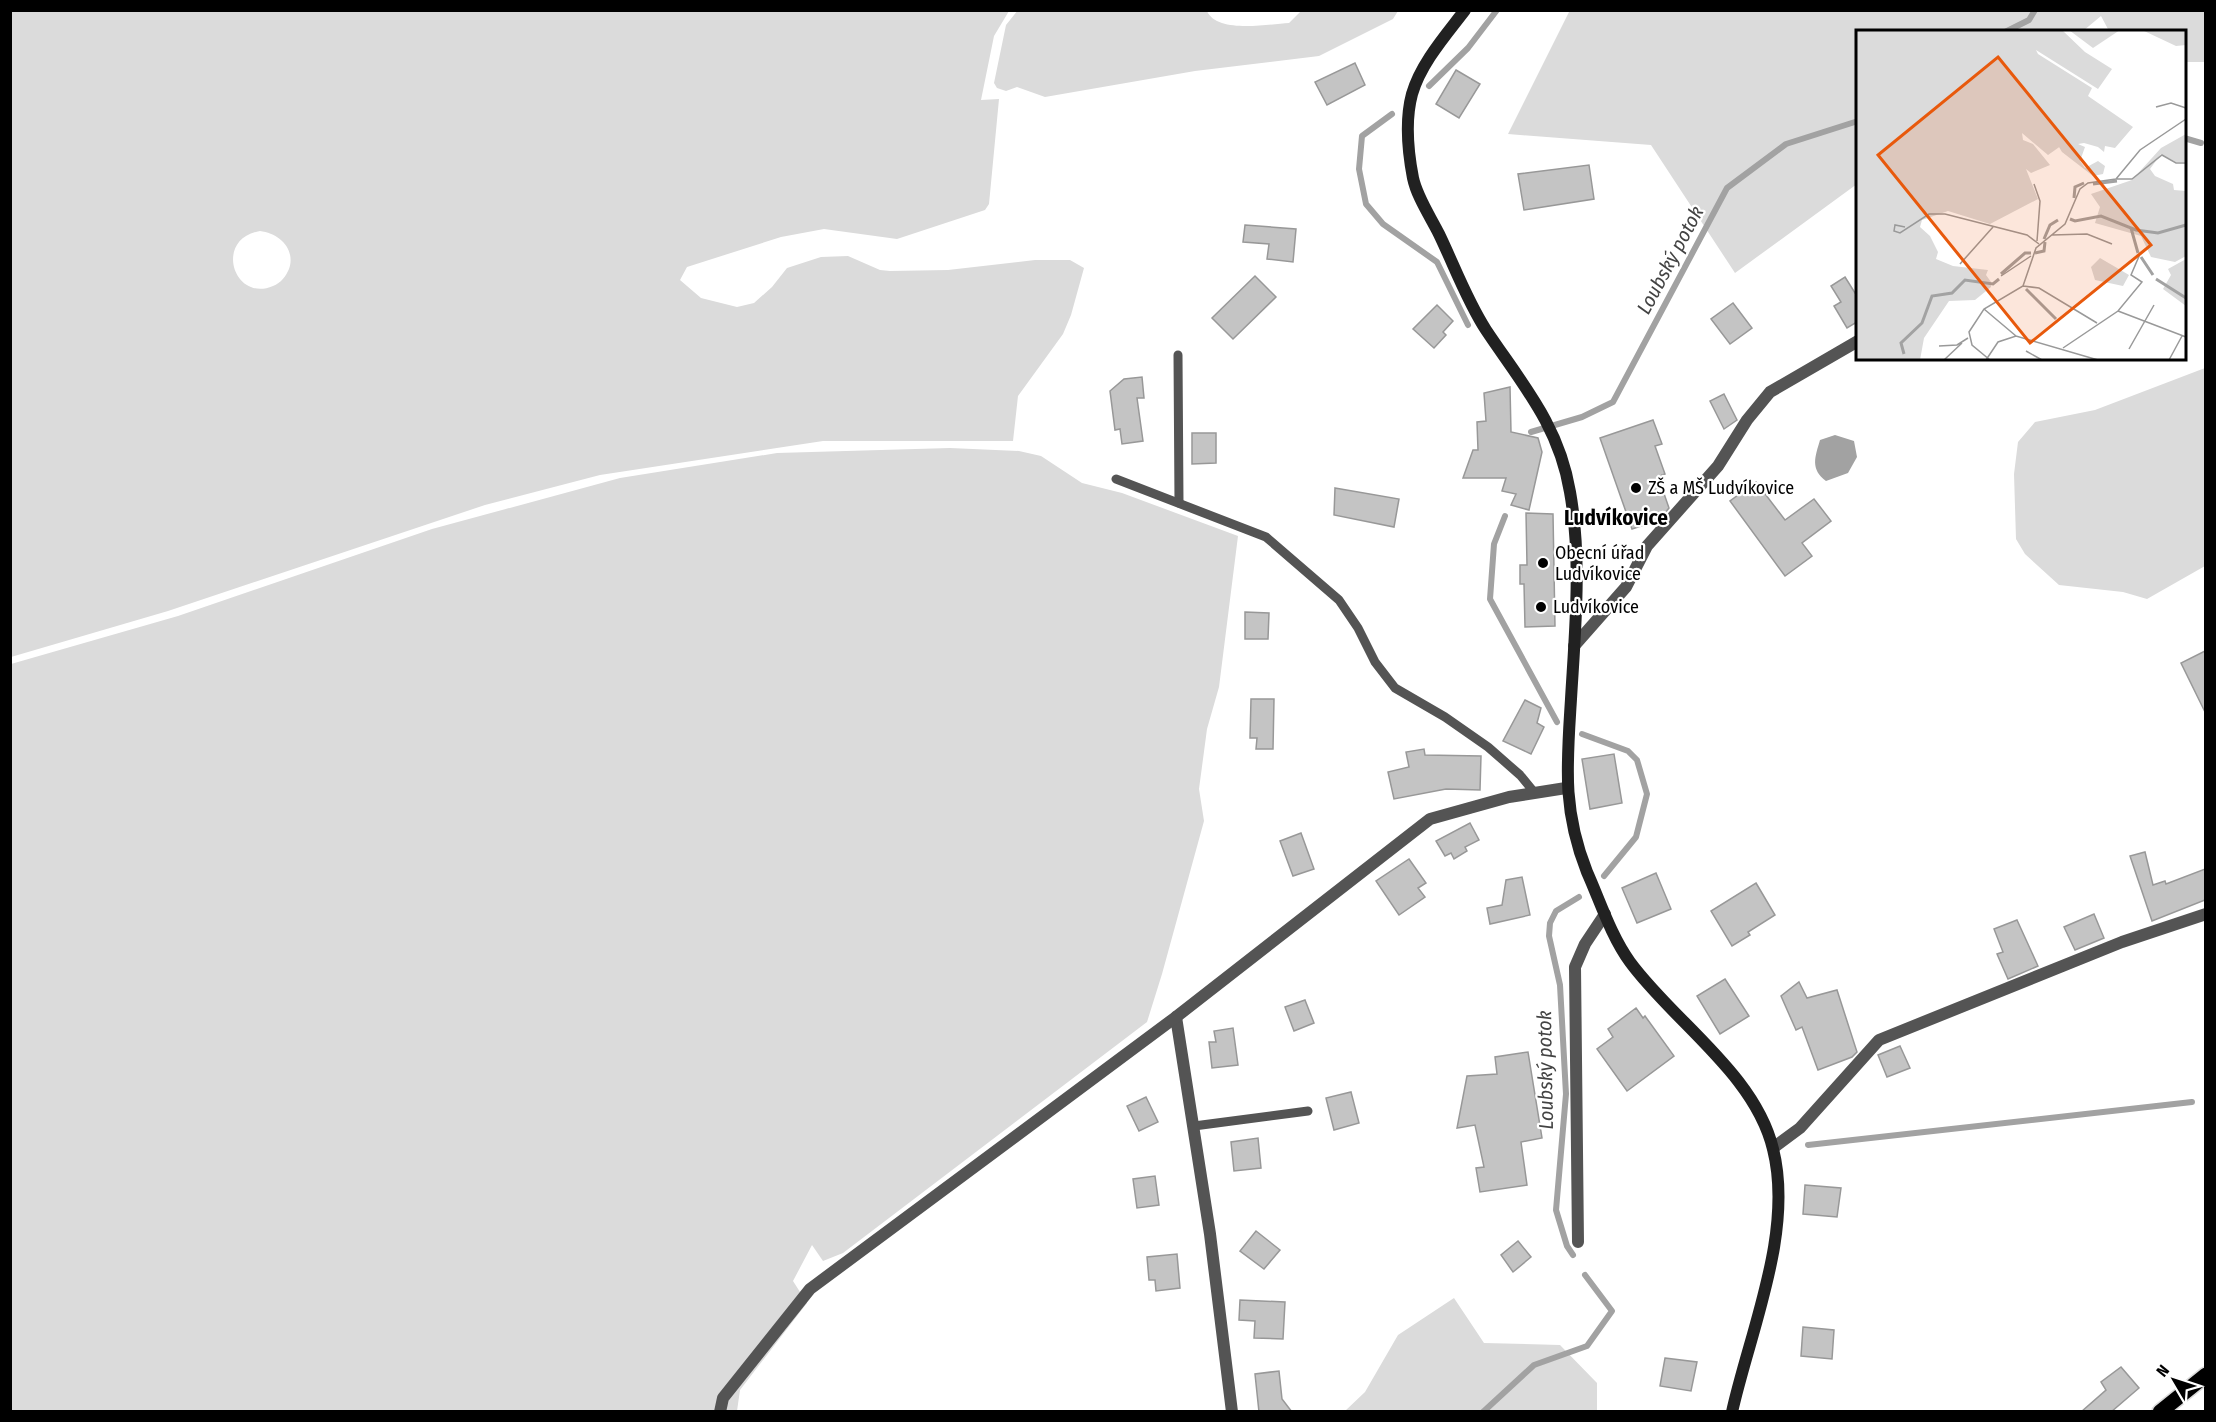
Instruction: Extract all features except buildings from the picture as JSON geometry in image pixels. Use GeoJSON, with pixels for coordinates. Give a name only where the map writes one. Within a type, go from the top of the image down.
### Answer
{"type":"FeatureCollection","features":[{"type":"Feature","properties":{"kind":"main road"},"geometry":{"type":"LineString","coordinates":[[2160,1412],[2205,1375]]}},
{"type":"Feature","properties":{"kind":"street"},"geometry":{"type":"LineString","coordinates":[[1466,10],[1434,51],[1412,93],[1407,129],[1414,182],[1484,327],[1546,419],[1570,491],[1575,535],[1574,646],[1566,788],[1573,835],[1605,914],[1629,960],[1751,1097],[1773,1149],[1778,1203],[1774,1250],[1732,1412]]}},
{"type":"Feature","properties":{"kind":"street"},"geometry":{"type":"LineString","coordinates":[[1574,646],[1626,587],[1647,546],[1718,466],[1747,420],[1770,392],[1856,342]]}},
{"type":"Feature","properties":{"kind":"street"},"geometry":{"type":"LineString","coordinates":[[720,1412],[723,1398],[810,1289],[1176,1017],[1430,819],[1534,792],[1566,788]]}},
{"type":"Feature","properties":{"kind":"street"},"geometry":{"type":"LineString","coordinates":[[1578,1242],[1575,967],[1585,944],[1605,914]]}},
{"type":"Feature","properties":{"kind":"street"},"geometry":{"type":"LineString","coordinates":[[1773,1149],[1800,1128],[1879,1040],[2121,942],[2205,914]]}},
{"type":"Feature","properties":{"kind":"street"},"geometry":{"type":"LineString","coordinates":[[1176,1017],[1194,1126],[1232,1412]]}},
{"type":"Feature","properties":{"kind":"lane"},"geometry":{"type":"LineString","coordinates":[[1178,355],[1179,503]]}},
{"type":"Feature","properties":{"kind":"lane"},"geometry":{"type":"LineString","coordinates":[[1116,479],[1266,537],[1339,600],[1358,628],[1375,662],[1395,688],[1445,717],[1488,747],[1520,775],[1534,792]]}},
{"type":"Feature","properties":{"kind":"lane"},"geometry":{"type":"LineString","coordinates":[[1194,1126],[1308,1111]]}},
{"type":"Feature","properties":{"kind":"shaded area"},"geometry":{"type":"Polygon","coordinates":[[[11,10],[1009,11],[994,36],[981,100],[999,99],[989,204],[985,210],[897,239],[824,229],[781,237],[687,267],[680,280],[701,298],[737,307],[754,303],[772,287],[787,268],[821,257],[848,256],[880,270],[890,271],[948,270],[1035,260],[1070,260],[1084,268],[1071,315],[1063,334],[1018,396],[1013,441],[823,441],[600,475],[485,505],[168,611],[11,657],[11,10]],[[260,231],[245,236],[237,245],[233,256],[234,268],[239,278],[248,286],[259,289],[273,286],[281,281],[288,272],[291,262],[284,243],[267,232],[260,231]]]}},
{"type":"Feature","properties":{"kind":"shaded area"},"geometry":{"type":"Polygon","coordinates":[[[1018,10],[1207,11],[1221,23],[1244,26],[1289,23],[1301,11],[1398,11],[1393,19],[1319,56],[1195,71],[1045,97],[1017,87],[1006,91],[997,88],[994,83],[1006,25],[1018,10]]]}},
{"type":"Feature","properties":{"kind":"shaded area"},"geometry":{"type":"Polygon","coordinates":[[[1570,10],[2205,11],[2205,62],[2186,62],[2186,30],[2108,30],[2101,16],[2084,30],[1856,30],[1856,185],[1735,273],[1651,145],[1508,134],[1570,10]]]}},
{"type":"Feature","properties":{"kind":"shaded area"},"geometry":{"type":"Polygon","coordinates":[[[2205,368],[2205,566],[2147,599],[2123,592],[2059,585],[2025,554],[2016,539],[2014,474],[2018,442],[2035,422],[2095,410],[2205,368]]]}},
{"type":"Feature","properties":{"kind":"shaded area"},"geometry":{"type":"Polygon","coordinates":[[[1835,435],[1854,441],[1857,457],[1848,473],[1826,481],[1818,472],[1815,457],[1820,440],[1835,435]]]}},
{"type":"Feature","properties":{"kind":"shaded area"},"geometry":{"type":"Polygon","coordinates":[[[950,448],[1019,451],[1041,456],[1082,483],[1122,493],[1238,536],[1219,687],[1207,729],[1199,789],[1204,821],[1147,1022],[843,1253],[823,1261],[812,1245],[793,1281],[807,1303],[740,1390],[737,1411],[11,1412],[11,664],[178,616],[432,529],[620,478],[777,453],[950,448]]]}},
{"type":"Feature","properties":{"kind":"shaded area"},"geometry":{"type":"Polygon","coordinates":[[[1454,1298],[1484,1343],[1560,1345],[1597,1383],[1597,1411],[1345,1411],[1365,1392],[1398,1335],[1454,1298]]]}},
{"type":"Feature","properties":{"kind":"waterway"},"geometry":{"type":"LineString","coordinates":[[1429,86],[1468,48],[1497,10]]}},
{"type":"Feature","properties":{"kind":"waterway","name":"Loubský potok"},"geometry":{"type":"LineString","coordinates":[[2009,30],[2029,20],[2035,10]]}},
{"type":"Feature","properties":{"kind":"waterway"},"geometry":{"type":"LineString","coordinates":[[1392,114],[1362,136],[1359,169],[1366,204],[1383,224],[1437,262],[1468,325]]}},
{"type":"Feature","properties":{"kind":"waterway","name":"Loubský potok"},"geometry":{"type":"LineString","coordinates":[[1531,432],[1582,417],[1613,402],[1727,188],[1786,144],[1856,122]]}},
{"type":"Feature","properties":{"kind":"waterway"},"geometry":{"type":"LineString","coordinates":[[2186,139],[2201,143]]}},
{"type":"Feature","properties":{"kind":"waterway","name":"Loubský potok"},"geometry":{"type":"LineString","coordinates":[[1505,516],[1494,544],[1490,599],[1557,722]]}},
{"type":"Feature","properties":{"kind":"waterway","name":"Loubský potok"},"geometry":{"type":"LineString","coordinates":[[1582,734],[1628,751],[1637,760],[1647,794],[1636,837],[1604,876]]}},
{"type":"Feature","properties":{"kind":"waterway","name":"Loubský potok"},"geometry":{"type":"LineString","coordinates":[[1573,1255],[1567,1246],[1556,1210],[1566,1094],[1560,985],[1549,936],[1550,923],[1556,911],[1579,897]]}},
{"type":"Feature","properties":{"kind":"waterway"},"geometry":{"type":"LineString","coordinates":[[1808,1145],[2192,1102]]}},
{"type":"Feature","properties":{"kind":"waterway","name":"Loubský potok"},"geometry":{"type":"LineString","coordinates":[[1483,1412],[1534,1365],[1587,1346],[1612,1311],[1585,1275]]}},
{"type":"Feature","properties":{"kind":"place","name":"ZŠ a MŠ Ludvíkovice"},"geometry":{"type":"Point","coordinates":[1636,488]}},
{"type":"Feature","properties":{"kind":"place","name":"Obecní úřad Ludvíkovice"},"geometry":{"type":"Point","coordinates":[1543,563]}},
{"type":"Feature","properties":{"kind":"place","name":"Ludvíkovice"},"geometry":{"type":"Point","coordinates":[1541,607]}},
{"type":"Feature","properties":{"kind":"district","name":"Ludvíkovice"},"geometry":{"type":"Point","coordinates":[1616,518]}}]}
